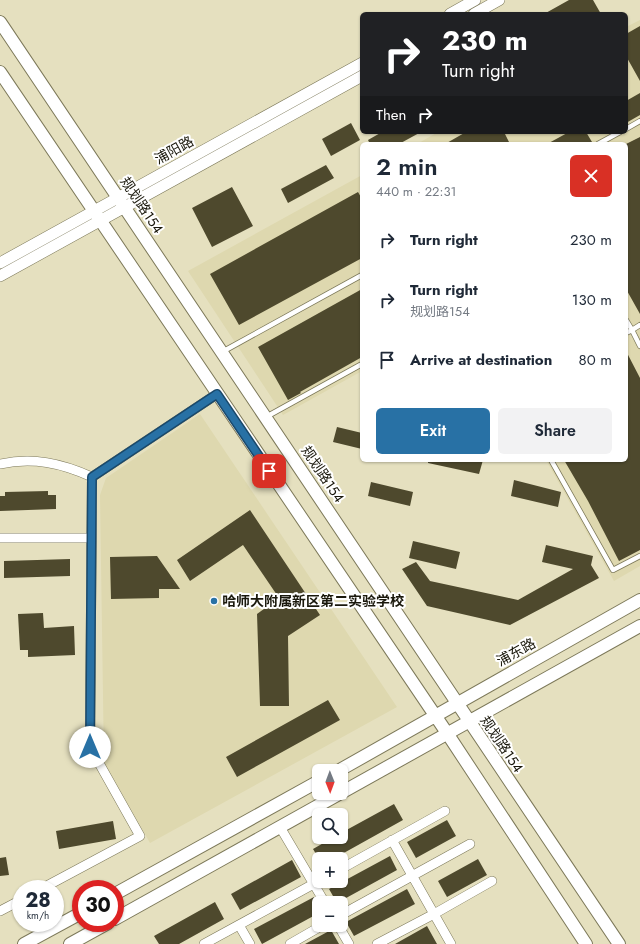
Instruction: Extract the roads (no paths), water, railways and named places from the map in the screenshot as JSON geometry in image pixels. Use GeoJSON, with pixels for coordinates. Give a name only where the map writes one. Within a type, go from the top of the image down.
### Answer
{"type":"FeatureCollection","features":[{"type":"Feature","properties":{"kind":"main road","name":"规划路154"},"geometry":{"type":"LineString","coordinates":[[0,22],[458,702],[469,722],[619,944]]}},
{"type":"Feature","properties":{"kind":"main road"},"geometry":{"type":"LineString","coordinates":[[0,72],[447,733],[586,944]]}},
{"type":"Feature","properties":{"kind":"main road","name":"浦东路"},"geometry":{"type":"LineString","coordinates":[[348,765],[640,600]]}},
{"type":"Feature","properties":{"kind":"main road"},"geometry":{"type":"LineString","coordinates":[[124,914],[640,626]]}},
{"type":"Feature","properties":{"kind":"main road"},"geometry":{"type":"LineString","coordinates":[[124,889],[312,785]]}},
{"type":"Feature","properties":{"kind":"main road"},"geometry":{"type":"LineString","coordinates":[[24,944],[72,917]]}},
{"type":"Feature","properties":{"kind":"main road"},"geometry":{"type":"LineString","coordinates":[[70,944],[92,932]]}},
{"type":"Feature","properties":{"kind":"street"},"geometry":{"type":"LineString","coordinates":[[454,12],[475,0]]}},
{"type":"Feature","properties":{"kind":"street"},"geometry":{"type":"LineString","coordinates":[[478,12],[499,0]]}},
{"type":"Feature","properties":{"kind":"street","name":"浦阳路"},"geometry":{"type":"LineString","coordinates":[[0,276],[97,216],[360,64]]}},
{"type":"Feature","properties":{"kind":"street","name":"浦阳路"},"geometry":{"type":"LineString","coordinates":[[122,202],[360,77]]}},
{"type":"Feature","properties":{"kind":"street","name":"浦阳路"},"geometry":{"type":"LineString","coordinates":[[0,263],[97,216]]}},
{"type":"Feature","properties":{"kind":"street"},"geometry":{"type":"LineString","coordinates":[[92,477],[217,394]]}},
{"type":"Feature","properties":{"kind":"street"},"geometry":{"type":"LineString","coordinates":[[0,464],[28,460],[45,462],[76,470],[92,477]]}},
{"type":"Feature","properties":{"kind":"street"},"geometry":{"type":"LineString","coordinates":[[58,880],[140,836],[90,747],[92,477]]}},
{"type":"Feature","properties":{"kind":"street"},"geometry":{"type":"LineString","coordinates":[[0,538],[91,538]]}},
{"type":"Feature","properties":{"kind":"street"},"geometry":{"type":"LineString","coordinates":[[348,865],[444,811]]}},
{"type":"Feature","properties":{"kind":"street"},"geometry":{"type":"LineString","coordinates":[[280,827],[312,876]]}},
{"type":"Feature","properties":{"kind":"street"},"geometry":{"type":"LineString","coordinates":[[392,840],[451,944]]}},
{"type":"Feature","properties":{"kind":"street"},"geometry":{"type":"LineString","coordinates":[[348,911],[470,844]]}},
{"type":"Feature","properties":{"kind":"street"},"geometry":{"type":"LineString","coordinates":[[377,944],[492,881]]}},
{"type":"Feature","properties":{"kind":"street"},"geometry":{"type":"LineString","coordinates":[[204,944],[312,884]]}},
{"type":"Feature","properties":{"kind":"street"},"geometry":{"type":"LineString","coordinates":[[0,911],[12,905]]}},
{"type":"Feature","properties":{"kind":"street"},"geometry":{"type":"LineString","coordinates":[[239,925],[250,944]]}},
{"type":"Feature","properties":{"kind":"street"},"geometry":{"type":"LineString","coordinates":[[290,944],[312,931]]}},
{"type":"Feature","properties":{"kind":"street"},"geometry":{"type":"LineString","coordinates":[[342,932],[348,944]]}},
{"type":"Feature","properties":{"kind":"lane"},"geometry":{"type":"LineString","coordinates":[[628,128],[640,121]]}},
{"type":"Feature","properties":{"kind":"lane"},"geometry":{"type":"LineString","coordinates":[[602,142],[616,134]]}},
{"type":"Feature","properties":{"kind":"lane"},"geometry":{"type":"LineString","coordinates":[[222,352],[360,276]]}},
{"type":"Feature","properties":{"kind":"lane"},"geometry":{"type":"LineString","coordinates":[[628,323],[640,346]]}},
{"type":"Feature","properties":{"kind":"lane"},"geometry":{"type":"LineString","coordinates":[[628,332],[640,325]]}},
{"type":"Feature","properties":{"kind":"lane"},"geometry":{"type":"LineString","coordinates":[[266,417],[360,365]]}},
{"type":"Feature","properties":{"kind":"lane"},"geometry":{"type":"LineString","coordinates":[[552,462],[613,570],[640,556]]}},
{"type":"Feature","properties":{"kind":"place","name":"哈师大附属新区第二实验学校"},"geometry":{"type":"Point","coordinates":[214,601]}}]}
